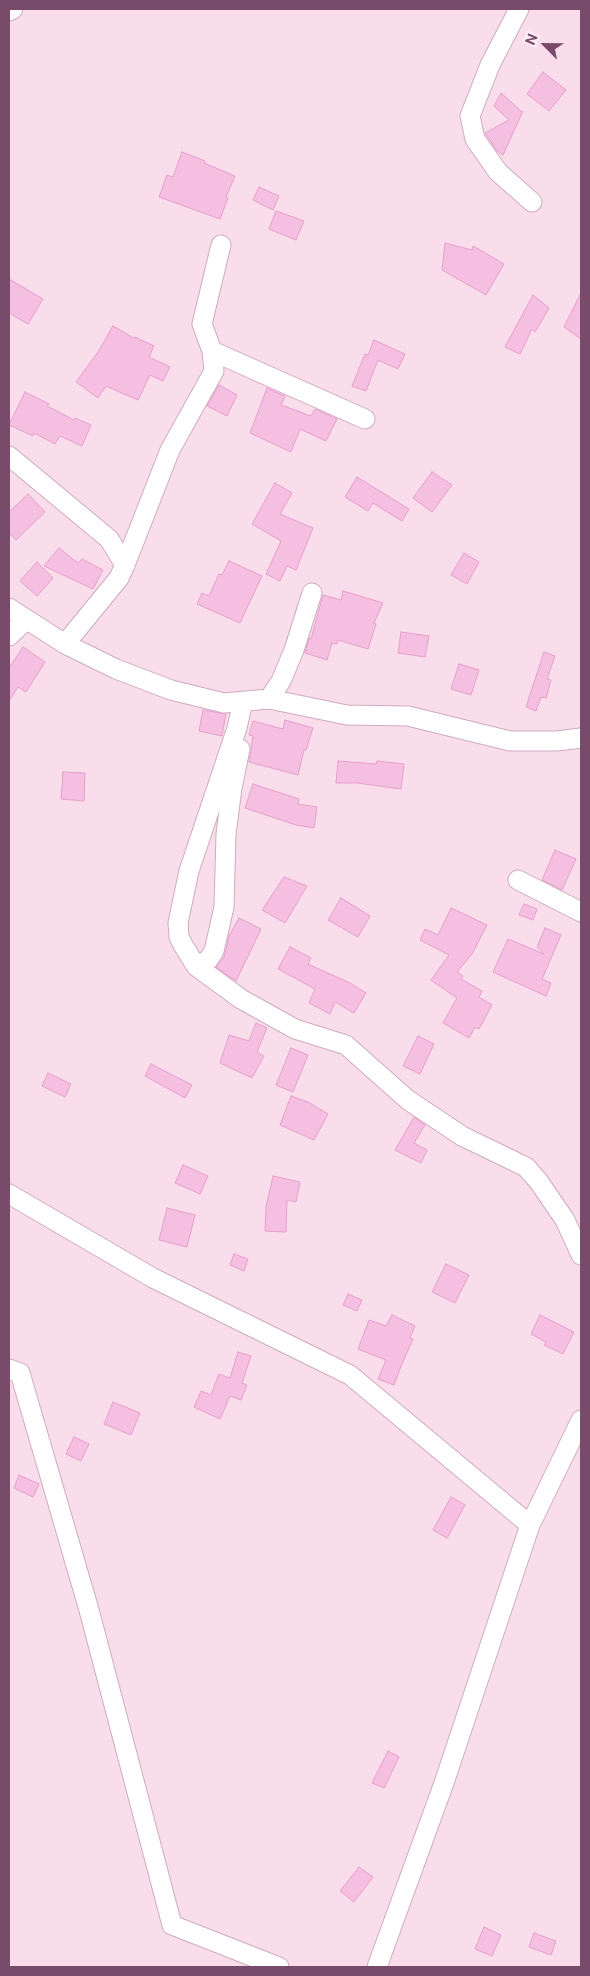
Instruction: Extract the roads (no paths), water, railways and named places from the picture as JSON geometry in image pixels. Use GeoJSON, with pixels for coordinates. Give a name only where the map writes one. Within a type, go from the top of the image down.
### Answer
{"type":"FeatureCollection","features":[{"type":"Feature","properties":{"kind":"street"},"geometry":{"type":"LineString","coordinates":[[9,10],[13,9]]}},
{"type":"Feature","properties":{"kind":"street"},"geometry":{"type":"LineString","coordinates":[[519,9],[490,65],[470,116],[475,140],[498,172],[532,202]]}},
{"type":"Feature","properties":{"kind":"street"},"geometry":{"type":"LineString","coordinates":[[65,644],[119,578],[170,450],[214,372],[212,351],[202,324],[221,245]]}},
{"type":"Feature","properties":{"kind":"street"},"geometry":{"type":"LineString","coordinates":[[212,351],[365,419]]}},
{"type":"Feature","properties":{"kind":"street"},"geometry":{"type":"LineString","coordinates":[[9,456],[109,539],[125,564]]}},
{"type":"Feature","properties":{"kind":"street"},"geometry":{"type":"LineString","coordinates":[[269,699],[281,681],[294,650],[312,593]]}},
{"type":"Feature","properties":{"kind":"street"},"geometry":{"type":"LineString","coordinates":[[9,608],[65,644],[116,669],[171,690],[224,703],[269,699],[348,715],[408,716],[510,741],[557,741],[581,738]]}},
{"type":"Feature","properties":{"kind":"street"},"geometry":{"type":"LineString","coordinates":[[9,636],[26,620]]}},
{"type":"Feature","properties":{"kind":"street"},"geometry":{"type":"LineString","coordinates":[[244,701],[237,728],[189,872],[178,923],[179,937],[183,945],[196,966],[241,999],[295,1029],[346,1045],[408,1100],[462,1136],[526,1167],[539,1182],[565,1220],[581,1255]]}},
{"type":"Feature","properties":{"kind":"street"},"geometry":{"type":"LineString","coordinates":[[196,966],[208,960],[214,951],[224,907],[226,834],[232,788],[240,750],[237,728]]}},
{"type":"Feature","properties":{"kind":"street"},"geometry":{"type":"LineString","coordinates":[[518,880],[581,912]]}},
{"type":"Feature","properties":{"kind":"street"},"geometry":{"type":"LineString","coordinates":[[9,1194],[153,1278],[350,1374],[530,1525]]}},
{"type":"Feature","properties":{"kind":"street"},"geometry":{"type":"LineString","coordinates":[[9,1369],[20,1373],[34,1420],[92,1620],[172,1925],[278,1967]]}},
{"type":"Feature","properties":{"kind":"street"},"geometry":{"type":"LineString","coordinates":[[377,1967],[444,1783],[530,1525],[581,1420]]}}]}
